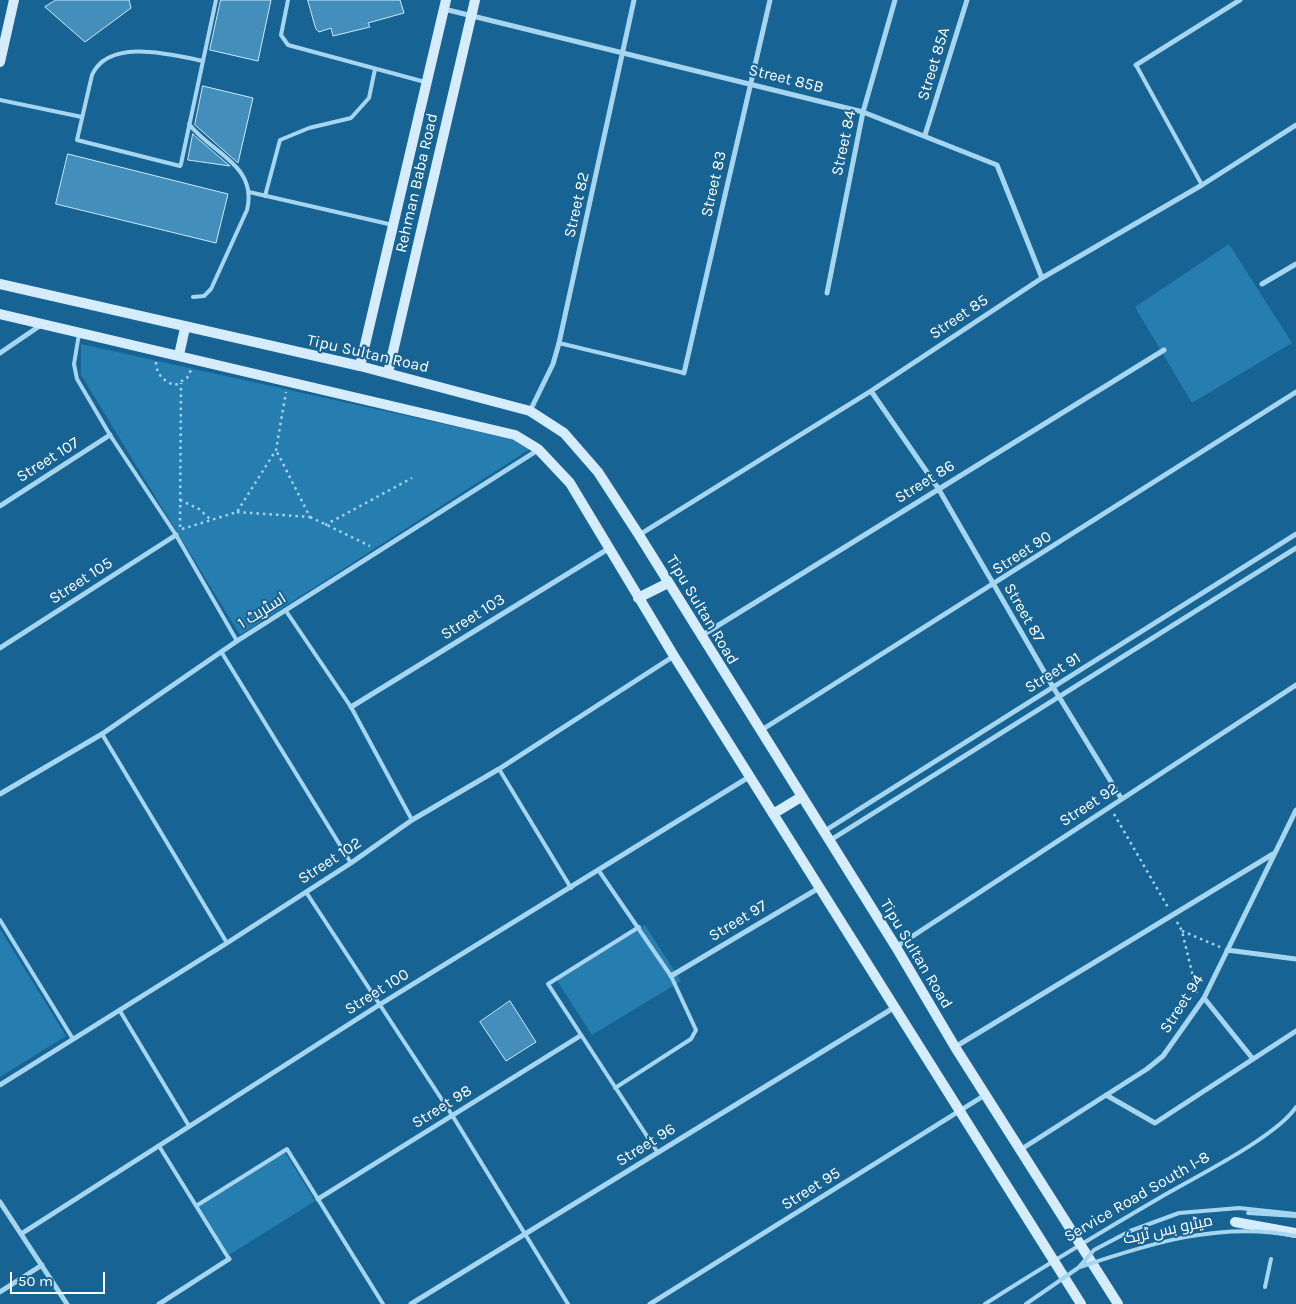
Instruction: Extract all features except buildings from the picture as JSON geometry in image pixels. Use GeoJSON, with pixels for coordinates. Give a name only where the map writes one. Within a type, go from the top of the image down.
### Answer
{"type":"FeatureCollection","features":[{"type":"Feature","properties":{"kind":"street"},"geometry":{"type":"LineString","coordinates":[[0,62],[14,0]]}},
{"type":"Feature","properties":{"kind":"street","name":"Rehman Baba Road"},"geometry":{"type":"LineString","coordinates":[[388,373],[475,0]]}},
{"type":"Feature","properties":{"kind":"street","name":"Street 82"},"geometry":{"type":"LineString","coordinates":[[530,411],[553,364],[559,343],[624,54],[634,0]]}},
{"type":"Feature","properties":{"kind":"street","name":"Street 83"},"geometry":{"type":"LineString","coordinates":[[684,373],[770,0]]}},
{"type":"Feature","properties":{"kind":"street","name":"Street 84"},"geometry":{"type":"LineString","coordinates":[[827,293],[863,112],[894,0]]}},
{"type":"Feature","properties":{"kind":"street","name":"Street 85A"},"geometry":{"type":"LineString","coordinates":[[925,135],[967,0]]}},
{"type":"Feature","properties":{"kind":"street"},"geometry":{"type":"LineString","coordinates":[[1136,65],[1240,0]]}},
{"type":"Feature","properties":{"kind":"street","name":"Rehman Baba Road"},"geometry":{"type":"LineString","coordinates":[[360,366],[445,4]]}},
{"type":"Feature","properties":{"kind":"street","name":"Street 85B"},"geometry":{"type":"LineString","coordinates":[[445,4],[471,16],[624,54],[750,82],[863,112],[997,165],[1042,278]]}},
{"type":"Feature","properties":{"kind":"street","name":"Street 85"},"geometry":{"type":"LineString","coordinates":[[639,535],[871,391],[1042,278],[1202,185],[1296,125]]}},
{"type":"Feature","properties":{"kind":"street"},"geometry":{"type":"LineString","coordinates":[[1262,284],[1296,264]]}},
{"type":"Feature","properties":{"kind":"street","name":"Tipu Sultan Road"},"geometry":{"type":"LineString","coordinates":[[0,284],[185,328],[388,373],[530,411],[564,433],[598,472],[639,535],[700,637],[896,947],[985,1096],[1118,1304]]}},
{"type":"Feature","properties":{"kind":"street"},"geometry":{"type":"LineString","coordinates":[[0,314],[515,435],[538,449],[570,483],[638,598],[818,888],[896,1007],[959,1111],[1081,1304]]}},
{"type":"Feature","properties":{"kind":"street"},"geometry":{"type":"LineString","coordinates":[[0,353],[43,324]]}},
{"type":"Feature","properties":{"kind":"street"},"geometry":{"type":"LineString","coordinates":[[179,355],[185,328]]}},
{"type":"Feature","properties":{"kind":"street","name":"Street 86"},"geometry":{"type":"LineString","coordinates":[[700,637],[938,488],[1164,350]]}},
{"type":"Feature","properties":{"kind":"street","name":"Street 87"},"geometry":{"type":"LineString","coordinates":[[871,391],[938,488],[1053,687],[1122,798]]}},
{"type":"Feature","properties":{"kind":"street","name":"Street 90"},"geometry":{"type":"LineString","coordinates":[[759,731],[994,585],[1296,392]]}},
{"type":"Feature","properties":{"kind":"street","name":"Street 107"},"geometry":{"type":"LineString","coordinates":[[0,506],[110,436]]}},
{"type":"Feature","properties":{"kind":"street","name":"اسٹریٹ 1"},"geometry":{"type":"LineString","coordinates":[[0,794],[102,734],[237,641],[538,449]]}},
{"type":"Feature","properties":{"kind":"street","name":"Street 91"},"geometry":{"type":"LineString","coordinates":[[823,832],[1296,534]]}},
{"type":"Feature","properties":{"kind":"street","name":"Street 105"},"geometry":{"type":"LineString","coordinates":[[0,648],[176,535]]}},
{"type":"Feature","properties":{"kind":"street"},"geometry":{"type":"LineString","coordinates":[[829,841],[1296,548]]}},
{"type":"Feature","properties":{"kind":"street","name":"Street 103"},"geometry":{"type":"LineString","coordinates":[[351,707],[608,549]]}},
{"type":"Feature","properties":{"kind":"street"},"geometry":{"type":"LineString","coordinates":[[638,598],[668,583]]}},
{"type":"Feature","properties":{"kind":"street","name":"Street 102"},"geometry":{"type":"LineString","coordinates":[[0,1085],[227,944],[351,863],[412,820],[498,770],[674,656]]}},
{"type":"Feature","properties":{"kind":"street","name":"Street 92"},"geometry":{"type":"LineString","coordinates":[[896,947],[1296,685]]}},
{"type":"Feature","properties":{"kind":"street","name":"Street 100"},"geometry":{"type":"LineString","coordinates":[[21,1234],[379,1005],[750,777]]}},
{"type":"Feature","properties":{"kind":"street"},"geometry":{"type":"LineString","coordinates":[[773,814],[801,797]]}},
{"type":"Feature","properties":{"kind":"street","name":"Street 94"},"geometry":{"type":"LineString","coordinates":[[1020,1151],[1163,1056],[1204,998],[1296,810]]}},
{"type":"Feature","properties":{"kind":"street"},"geometry":{"type":"LineString","coordinates":[[955,1047],[1274,854]]}},
{"type":"Feature","properties":{"kind":"street","name":"Street 97"},"geometry":{"type":"LineString","coordinates":[[671,976],[818,888]]}},
{"type":"Feature","properties":{"kind":"street"},"geometry":{"type":"LineString","coordinates":[[1227,950],[1296,959]]}},
{"type":"Feature","properties":{"kind":"street"},"geometry":{"type":"LineString","coordinates":[[1204,998],[1253,1059]]}},
{"type":"Feature","properties":{"kind":"street","name":"Street 96"},"geometry":{"type":"LineString","coordinates":[[411,1304],[896,1007]]}},
{"type":"Feature","properties":{"kind":"street"},"geometry":{"type":"LineString","coordinates":[[1106,1095],[1155,1123],[1296,1031]]}},
{"type":"Feature","properties":{"kind":"street","name":"Street 98"},"geometry":{"type":"LineString","coordinates":[[318,1199],[580,1036]]}},
{"type":"Feature","properties":{"kind":"street","name":"Street 95"},"geometry":{"type":"LineString","coordinates":[[650,1304],[985,1096]]}},
{"type":"Feature","properties":{"kind":"street"},"geometry":{"type":"LineString","coordinates":[[0,1202],[67,1304]]}},
{"type":"Feature","properties":{"kind":"street"},"geometry":{"type":"LineString","coordinates":[[1235,1222],[1296,1234]]}},
{"type":"Feature","properties":{"kind":"street"},"geometry":{"type":"LineString","coordinates":[[160,1304],[229,1260]]}},
{"type":"Feature","properties":{"kind":"street"},"geometry":{"type":"LineString","coordinates":[[0,1292],[42,1265]]}},
{"type":"Feature","properties":{"kind":"lane"},"geometry":{"type":"LineString","coordinates":[[203,61],[156,51],[141,51],[103,60],[96,66],[92,75],[77,140],[178,166],[181,164],[190,124],[216,0]]}},
{"type":"Feature","properties":{"kind":"lane"},"geometry":{"type":"LineString","coordinates":[[288,0],[281,35],[288,45],[426,83]]}},
{"type":"Feature","properties":{"kind":"lane"},"geometry":{"type":"LineString","coordinates":[[1136,65],[1202,185]]}},
{"type":"Feature","properties":{"kind":"lane"},"geometry":{"type":"LineString","coordinates":[[265,196],[280,140],[309,128],[351,118],[369,98],[375,69]]}},
{"type":"Feature","properties":{"kind":"lane"},"geometry":{"type":"LineString","coordinates":[[0,100],[82,117]]}},
{"type":"Feature","properties":{"kind":"lane"},"geometry":{"type":"LineString","coordinates":[[190,124],[199,137],[241,172],[249,192],[247,210],[211,289],[204,296],[194,297]]}},
{"type":"Feature","properties":{"kind":"lane"},"geometry":{"type":"LineString","coordinates":[[249,192],[393,225]]}},
{"type":"Feature","properties":{"kind":"lane"},"geometry":{"type":"LineString","coordinates":[[80,332],[75,352],[77,379],[110,436],[176,535],[237,641]]}},
{"type":"Feature","properties":{"kind":"lane"},"geometry":{"type":"LineString","coordinates":[[559,343],[684,373]]}},
{"type":"Feature","properties":{"kind":"lane"},"geometry":{"type":"LineString","coordinates":[[286,611],[351,707],[412,820]]}},
{"type":"Feature","properties":{"kind":"lane"},"geometry":{"type":"LineString","coordinates":[[222,653],[351,863]]}},
{"type":"Feature","properties":{"kind":"lane"},"geometry":{"type":"LineString","coordinates":[[102,734],[227,944]]}},
{"type":"Feature","properties":{"kind":"lane"},"geometry":{"type":"LineString","coordinates":[[498,770],[571,888]]}},
{"type":"Feature","properties":{"kind":"lane"},"geometry":{"type":"LineString","coordinates":[[599,870],[671,976],[696,1030],[691,1039],[615,1088]]}},
{"type":"Feature","properties":{"kind":"lane"},"geometry":{"type":"LineString","coordinates":[[306,892],[452,1115],[568,1304]]}},
{"type":"Feature","properties":{"kind":"lane"},"geometry":{"type":"LineString","coordinates":[[0,920],[73,1039]]}},
{"type":"Feature","properties":{"kind":"lane"},"geometry":{"type":"LineString","coordinates":[[639,927],[548,984],[580,1036],[658,1152]]}},
{"type":"Feature","properties":{"kind":"lane"},"geometry":{"type":"LineString","coordinates":[[120,1011],[189,1126]]}},
{"type":"Feature","properties":{"kind":"lane","name":"Service Road South I-8"},"geometry":{"type":"LineString","coordinates":[[985,1304],[1080,1244],[1231,1156],[1288,1118],[1296,1107]]}},
{"type":"Feature","properties":{"kind":"lane"},"geometry":{"type":"LineString","coordinates":[[159,1146],[229,1260]]}},
{"type":"Feature","properties":{"kind":"lane"},"geometry":{"type":"LineString","coordinates":[[196,1206],[287,1148],[383,1304]]}},
{"type":"Feature","properties":{"kind":"lane","name":"میٹرو بس ٹریک"},"geometry":{"type":"LineString","coordinates":[[1026,1304],[1078,1268],[1094,1250],[1179,1213],[1239,1208],[1296,1215]]}},
{"type":"Feature","properties":{"kind":"lane"},"geometry":{"type":"LineString","coordinates":[[1248,1213],[1296,1215]]}},
{"type":"Feature","properties":{"kind":"lane","name":"میٹرو بس ٹریک"},"geometry":{"type":"LineString","coordinates":[[1078,1268],[1141,1246],[1207,1232],[1271,1231],[1296,1234]]}},
{"type":"Feature","properties":{"kind":"lane"},"geometry":{"type":"LineString","coordinates":[[1265,1287],[1271,1260]]}},
{"type":"Feature","properties":{"kind":"path"},"geometry":{"type":"LineString","coordinates":[[156,360],[156,367],[163,378],[169,383],[180,383],[187,378],[191,368]]}},
{"type":"Feature","properties":{"kind":"path"},"geometry":{"type":"LineString","coordinates":[[180,383],[180,530],[237,512],[310,517],[374,549]]}},
{"type":"Feature","properties":{"kind":"path"},"geometry":{"type":"LineString","coordinates":[[237,512],[276,450],[286,389]]}},
{"type":"Feature","properties":{"kind":"path"},"geometry":{"type":"LineString","coordinates":[[276,450],[310,517]]}},
{"type":"Feature","properties":{"kind":"path"},"geometry":{"type":"LineString","coordinates":[[325,524],[412,478]]}},
{"type":"Feature","properties":{"kind":"path"},"geometry":{"type":"LineString","coordinates":[[180,500],[200,509],[211,520]]}},
{"type":"Feature","properties":{"kind":"path"},"geometry":{"type":"LineString","coordinates":[[1110,806],[1182,931],[1199,1005]]}},
{"type":"Feature","properties":{"kind":"path"},"geometry":{"type":"LineString","coordinates":[[1182,931],[1227,950]]}},
{"type":"Feature","properties":{"kind":"shaded area"},"geometry":{"type":"Polygon","coordinates":[[[1229,244],[1292,343],[1192,403],[1135,307],[1229,244]]]}},
{"type":"Feature","properties":{"kind":"shaded area"},"geometry":{"type":"Polygon","coordinates":[[[81,344],[511,439],[530,449],[240,635],[81,375],[81,344]]]}},
{"type":"Feature","properties":{"kind":"shaded area"},"geometry":{"type":"Polygon","coordinates":[[[645,925],[681,981],[592,1035],[556,979],[645,925]]]}},
{"type":"Feature","properties":{"kind":"shaded area"},"geometry":{"type":"Polygon","coordinates":[[[0,929],[66,1036],[0,1077],[0,929]]]}},
{"type":"Feature","properties":{"kind":"shaded area"},"geometry":{"type":"Polygon","coordinates":[[[285,1152],[315,1201],[229,1255],[199,1206],[285,1152]]]}}]}
